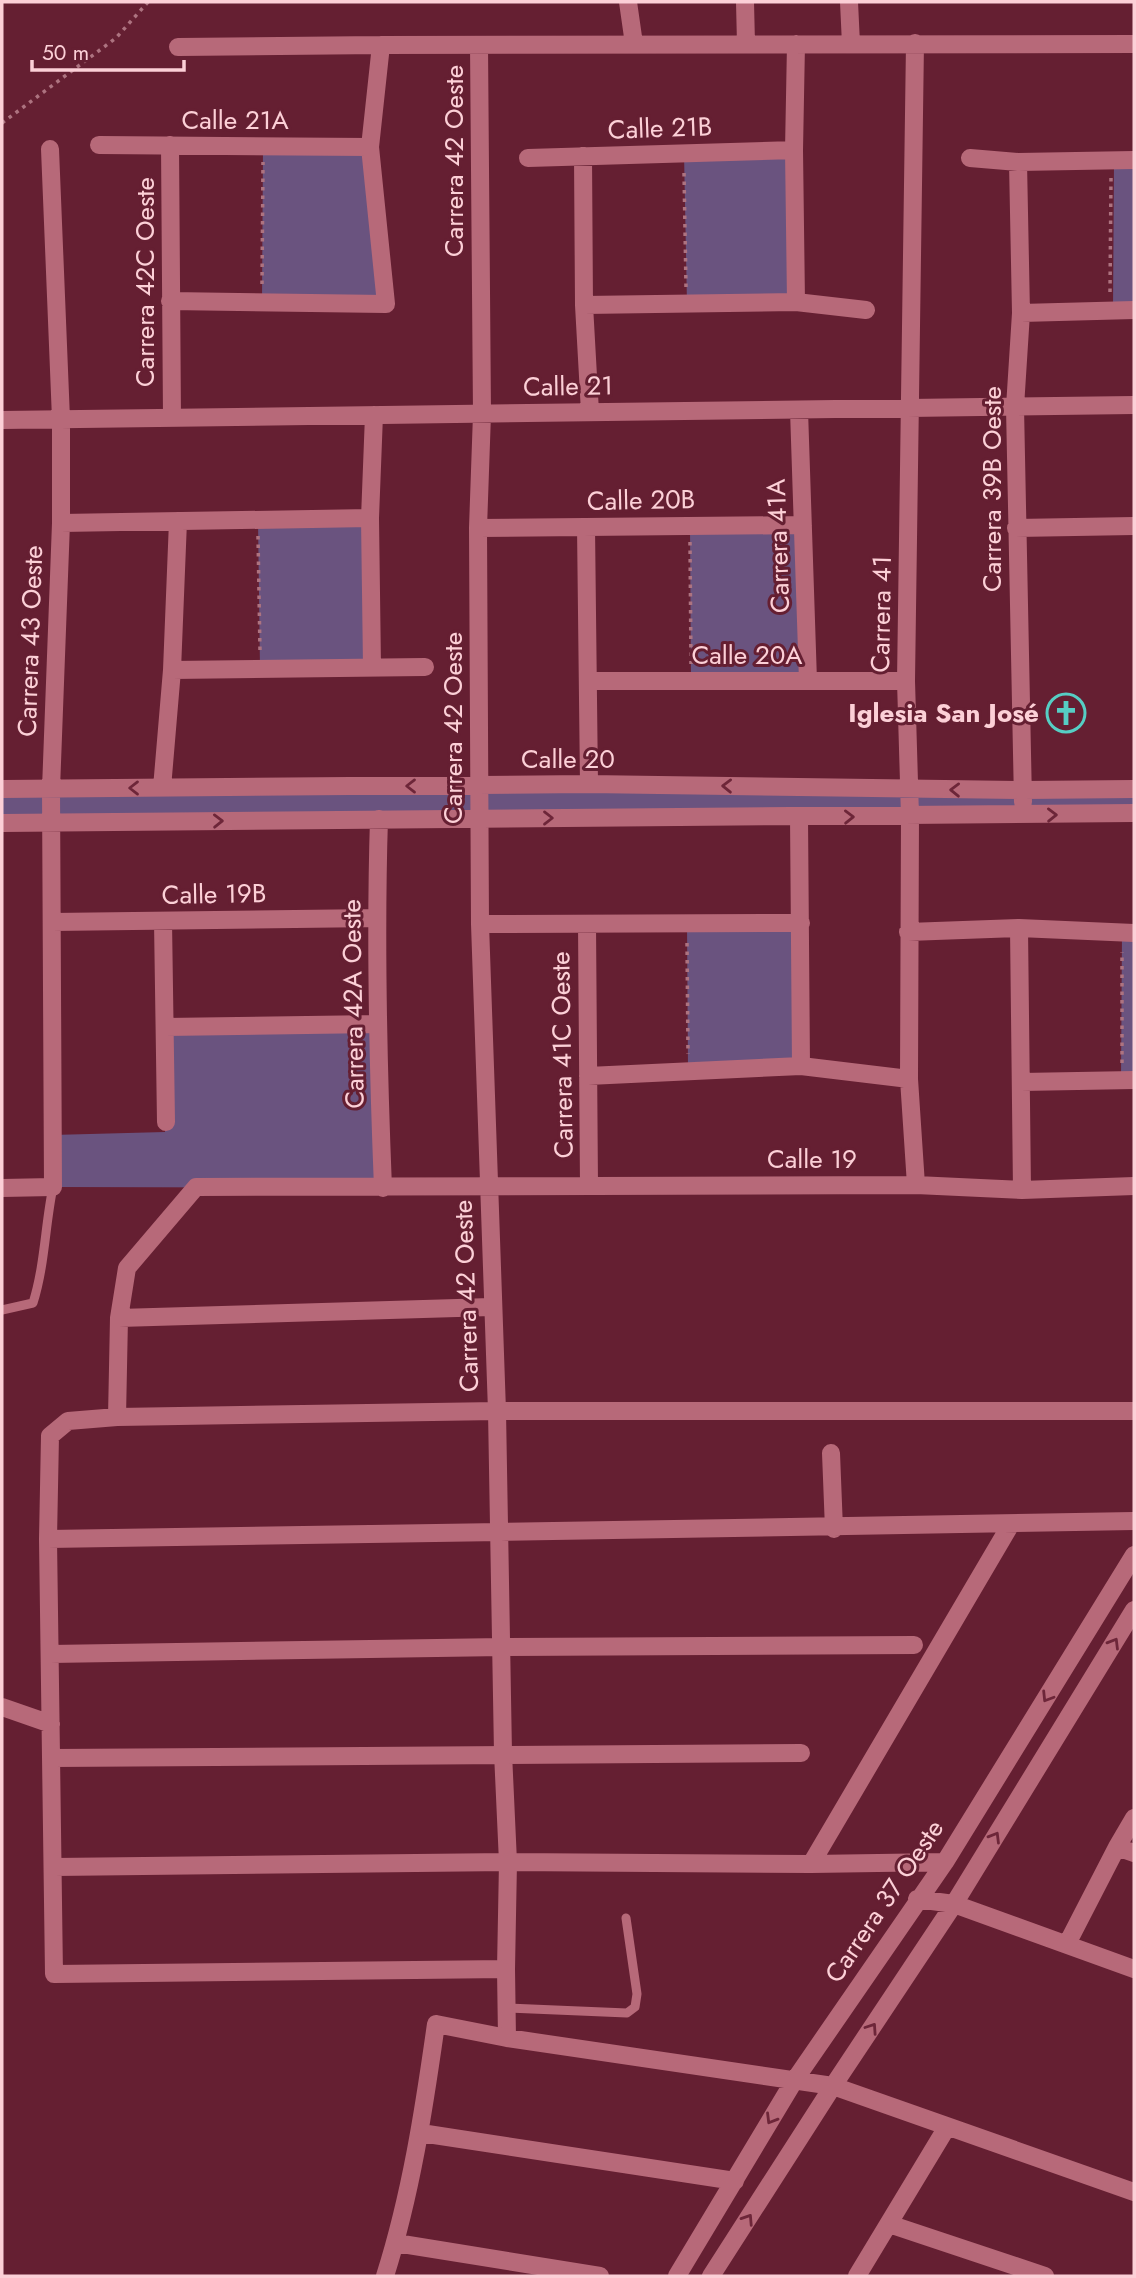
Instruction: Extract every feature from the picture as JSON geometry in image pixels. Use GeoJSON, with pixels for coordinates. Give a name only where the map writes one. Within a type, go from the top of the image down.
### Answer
{"type":"FeatureCollection","features":[{"type":"Feature","properties":{"kind":"street"},"geometry":{"type":"LineString","coordinates":[[628,2],[634,44]]}},
{"type":"Feature","properties":{"kind":"street"},"geometry":{"type":"LineString","coordinates":[[744,2],[746,44]]}},
{"type":"Feature","properties":{"kind":"street"},"geometry":{"type":"LineString","coordinates":[[849,2],[851,44]]}},
{"type":"Feature","properties":{"kind":"street"},"geometry":{"type":"LineString","coordinates":[[796,44],[796,302]]}},
{"type":"Feature","properties":{"kind":"street","name":"Carrera 41"},"geometry":{"type":"LineString","coordinates":[[915,44],[906,681],[910,789],[909,1079],[916,1185]]}},
{"type":"Feature","properties":{"kind":"street"},"geometry":{"type":"LineString","coordinates":[[178,47],[1134,44]]}},
{"type":"Feature","properties":{"kind":"street"},"geometry":{"type":"LineString","coordinates":[[170,301],[386,304],[370,147],[381,45]]}},
{"type":"Feature","properties":{"kind":"street","name":"Carrera 42 Oeste"},"geometry":{"type":"LineString","coordinates":[[480,45],[480,924],[503,1647],[503,1754],[508,1862],[507,2038]]}},
{"type":"Feature","properties":{"kind":"street","name":"Calle 21A"},"geometry":{"type":"LineString","coordinates":[[99,145],[370,147]]}},
{"type":"Feature","properties":{"kind":"street","name":"Carrera 42C Oeste"},"geometry":{"type":"LineString","coordinates":[[170,145],[172,418]]}},
{"type":"Feature","properties":{"kind":"street","name":"Carrera 43 Oeste"},"geometry":{"type":"LineString","coordinates":[[50,149],[61,419],[61,523],[51,789],[53,1187]]}},
{"type":"Feature","properties":{"kind":"street","name":"Calle 21B"},"geometry":{"type":"LineString","coordinates":[[528,158],[794,150]]}},
{"type":"Feature","properties":{"kind":"street"},"geometry":{"type":"LineString","coordinates":[[583,156],[584,305],[590,412]]}},
{"type":"Feature","properties":{"kind":"street"},"geometry":{"type":"LineString","coordinates":[[970,159],[1018,162],[1134,160]]}},
{"type":"Feature","properties":{"kind":"street","name":"Carrera 39B Oeste"},"geometry":{"type":"LineString","coordinates":[[1018,162],[1021,313],[1015,407],[1016,528],[1024,816]]}},
{"type":"Feature","properties":{"kind":"street"},"geometry":{"type":"LineString","coordinates":[[584,305],[796,302],[866,310]]}},
{"type":"Feature","properties":{"kind":"street"},"geometry":{"type":"LineString","coordinates":[[1021,313],[1134,310]]}},
{"type":"Feature","properties":{"kind":"street","name":"Calle 21"},"geometry":{"type":"LineString","coordinates":[[2,420],[1134,405]]}},
{"type":"Feature","properties":{"kind":"street","name":"Carrera 41A"},"geometry":{"type":"LineString","coordinates":[[799,410],[808,681]]}},
{"type":"Feature","properties":{"kind":"street"},"geometry":{"type":"LineString","coordinates":[[372,667],[370,518],[374,415]]}},
{"type":"Feature","properties":{"kind":"street"},"geometry":{"type":"LineString","coordinates":[[61,523],[370,518]]}},
{"type":"Feature","properties":{"kind":"street"},"geometry":{"type":"LineString","coordinates":[[162,788],[172,670],[178,521]]}},
{"type":"Feature","properties":{"kind":"street","name":"Calle 20B"},"geometry":{"type":"LineString","coordinates":[[478,528],[803,525]]}},
{"type":"Feature","properties":{"kind":"street"},"geometry":{"type":"LineString","coordinates":[[586,527],[589,784]]}},
{"type":"Feature","properties":{"kind":"street"},"geometry":{"type":"LineString","coordinates":[[1016,528],[1134,527]]}},
{"type":"Feature","properties":{"kind":"street"},"geometry":{"type":"LineString","coordinates":[[172,670],[425,667]]}},
{"type":"Feature","properties":{"kind":"street","name":"Calle 20A"},"geometry":{"type":"LineString","coordinates":[[588,681],[906,681]]}},
{"type":"Feature","properties":{"kind":"street","name":"Calle 20"},"geometry":{"type":"LineString","coordinates":[[2,789],[589,784],[1134,789]]}},
{"type":"Feature","properties":{"kind":"street"},"geometry":{"type":"LineString","coordinates":[[2,823],[1134,814]]}},
{"type":"Feature","properties":{"kind":"street"},"geometry":{"type":"LineString","coordinates":[[799,817],[801,1066]]}},
{"type":"Feature","properties":{"kind":"street","name":"Carrera 42A Oeste"},"geometry":{"type":"LineString","coordinates":[[379,819],[377,1024],[383,1188]]}},
{"type":"Feature","properties":{"kind":"street","name":"Calle 19B"},"geometry":{"type":"LineString","coordinates":[[52,922],[376,918]]}},
{"type":"Feature","properties":{"kind":"street"},"geometry":{"type":"LineString","coordinates":[[163,921],[166,1122]]}},
{"type":"Feature","properties":{"kind":"street","name":"Carrera 41C Oeste"},"geometry":{"type":"LineString","coordinates":[[587,923],[589,1186]]}},
{"type":"Feature","properties":{"kind":"street"},"geometry":{"type":"LineString","coordinates":[[480,924],[801,923]]}},
{"type":"Feature","properties":{"kind":"street"},"geometry":{"type":"LineString","coordinates":[[908,932],[1018,929],[1128,932]]}},
{"type":"Feature","properties":{"kind":"street"},"geometry":{"type":"LineString","coordinates":[[1018,929],[1022,1190]]}},
{"type":"Feature","properties":{"kind":"street"},"geometry":{"type":"LineString","coordinates":[[165,1027],[377,1024]]}},
{"type":"Feature","properties":{"kind":"street"},"geometry":{"type":"LineString","coordinates":[[588,1076],[801,1066],[909,1079]]}},
{"type":"Feature","properties":{"kind":"street"},"geometry":{"type":"LineString","coordinates":[[1021,1083],[1128,1080]]}},
{"type":"Feature","properties":{"kind":"street","name":"Calle 19"},"geometry":{"type":"LineString","coordinates":[[117,1418],[119,1318],[127,1268],[196,1187],[916,1185],[1022,1190],[1134,1186]]}},
{"type":"Feature","properties":{"kind":"street"},"geometry":{"type":"LineString","coordinates":[[2,1188],[53,1187]]}},
{"type":"Feature","properties":{"kind":"street"},"geometry":{"type":"LineString","coordinates":[[119,1318],[491,1307]]}},
{"type":"Feature","properties":{"kind":"street"},"geometry":{"type":"LineString","coordinates":[[506,1969],[54,1974],[48,1539],[51,1436],[68,1421],[117,1418],[496,1411],[1134,1411]]}},
{"type":"Feature","properties":{"kind":"street"},"geometry":{"type":"LineString","coordinates":[[831,1452],[834,1529]]}},
{"type":"Feature","properties":{"kind":"street"},"geometry":{"type":"LineString","coordinates":[[48,1539],[500,1531],[834,1529],[1134,1521]]}},
{"type":"Feature","properties":{"kind":"street"},"geometry":{"type":"LineString","coordinates":[[811,1864],[1011,1524]]}},
{"type":"Feature","properties":{"kind":"street","name":"Carrera 37 Oeste"},"geometry":{"type":"LineString","coordinates":[[677,2276],[794,2081],[945,1862],[1134,1555]]}},
{"type":"Feature","properties":{"kind":"street"},"geometry":{"type":"LineString","coordinates":[[711,2276],[954,1904],[1134,1609]]}},
{"type":"Feature","properties":{"kind":"street"},"geometry":{"type":"LineString","coordinates":[[50,1654],[503,1647],[914,1645]]}},
{"type":"Feature","properties":{"kind":"street"},"geometry":{"type":"LineString","coordinates":[[2,1707],[51,1724]]}},
{"type":"Feature","properties":{"kind":"street"},"geometry":{"type":"LineString","coordinates":[[52,1758],[801,1753]]}},
{"type":"Feature","properties":{"kind":"street"},"geometry":{"type":"LineString","coordinates":[[1067,1944],[1134,1818]]}},
{"type":"Feature","properties":{"kind":"street"},"geometry":{"type":"LineString","coordinates":[[1117,1847],[1134,1853]]}},
{"type":"Feature","properties":{"kind":"street"},"geometry":{"type":"LineString","coordinates":[[54,1867],[508,1862],[945,1862]]}},
{"type":"Feature","properties":{"kind":"street"},"geometry":{"type":"LineString","coordinates":[[917,1899],[954,1904],[1134,1969]]}},
{"type":"Feature","properties":{"kind":"street"},"geometry":{"type":"LineString","coordinates":[[385,2276],[396,2244],[421,2133],[436,2024],[507,2038],[833,2086],[1134,2192]]}},
{"type":"Feature","properties":{"kind":"street"},"geometry":{"type":"LineString","coordinates":[[857,2276],[947,2127]]}},
{"type":"Feature","properties":{"kind":"street"},"geometry":{"type":"LineString","coordinates":[[421,2133],[734,2180]]}},
{"type":"Feature","properties":{"kind":"street"},"geometry":{"type":"LineString","coordinates":[[889,2224],[1045,2276]]}},
{"type":"Feature","properties":{"kind":"street"},"geometry":{"type":"LineString","coordinates":[[396,2244],[578,2275],[600,2276]]}},
{"type":"Feature","properties":{"kind":"lane"},"geometry":{"type":"LineString","coordinates":[[2,1310],[33,1303],[41,1276],[47,1214],[53,1187]]}},
{"type":"Feature","properties":{"kind":"lane"},"geometry":{"type":"LineString","coordinates":[[507,2008],[626,2013],[635,2007],[637,1993],[626,1917]]}},
{"type":"Feature","properties":{"kind":"path"},"geometry":{"type":"LineString","coordinates":[[2,122],[116,38],[148,2]]}},
{"type":"Feature","properties":{"kind":"path"},"geometry":{"type":"LineString","coordinates":[[262,302],[263,146]]}},
{"type":"Feature","properties":{"kind":"path"},"geometry":{"type":"LineString","coordinates":[[684,153],[687,304]]}},
{"type":"Feature","properties":{"kind":"path"},"geometry":{"type":"LineString","coordinates":[[1110,310],[1111,161]]}},
{"type":"Feature","properties":{"kind":"path"},"geometry":{"type":"LineString","coordinates":[[258,520],[260,669]]}},
{"type":"Feature","properties":{"kind":"path"},"geometry":{"type":"LineString","coordinates":[[690,526],[691,682]]}},
{"type":"Feature","properties":{"kind":"path"},"geometry":{"type":"LineString","coordinates":[[687,923],[688,1071]]}},
{"type":"Feature","properties":{"kind":"path"},"geometry":{"type":"LineString","coordinates":[[1128,932],[1128,1080]]}},
{"type":"Feature","properties":{"kind":"shaded area"},"geometry":{"type":"Polygon","coordinates":[[[263,146],[370,147],[386,304],[262,302],[263,146]]]}},
{"type":"Feature","properties":{"kind":"shaded area"},"geometry":{"type":"Polygon","coordinates":[[[794,150],[796,302],[687,304],[684,153],[794,150]]]}},
{"type":"Feature","properties":{"kind":"shaded area"},"geometry":{"type":"Polygon","coordinates":[[[1134,162],[1134,308],[1113,308],[1114,163],[1134,162]]]}},
{"type":"Feature","properties":{"kind":"shaded area"},"geometry":{"type":"Polygon","coordinates":[[[370,518],[372,667],[260,669],[258,520],[370,518]]]}},
{"type":"Feature","properties":{"kind":"shaded area"},"geometry":{"type":"Polygon","coordinates":[[[803,525],[808,681],[691,682],[690,526],[803,525]]]}},
{"type":"Feature","properties":{"kind":"shaded area"},"geometry":{"type":"Polygon","coordinates":[[[2,789],[1134,789],[1134,813],[2,823],[2,789]]]}},
{"type":"Feature","properties":{"kind":"shaded area"},"geometry":{"type":"Polygon","coordinates":[[[687,923],[801,923],[801,1066],[688,1071],[687,923]]]}},
{"type":"Feature","properties":{"kind":"shaded area"},"geometry":{"type":"Polygon","coordinates":[[[1122,932],[1134,933],[1134,1080],[1121,1079],[1122,932]]]}},
{"type":"Feature","properties":{"kind":"shaded area"},"geometry":{"type":"Polygon","coordinates":[[[377,1024],[383,1188],[53,1187],[52,1135],[165,1132],[165,1027],[377,1024]]]}},
{"type":"Feature","properties":{"kind":"place","name":"Iglesia San José"},"geometry":{"type":"Point","coordinates":[1066,713]}}]}
